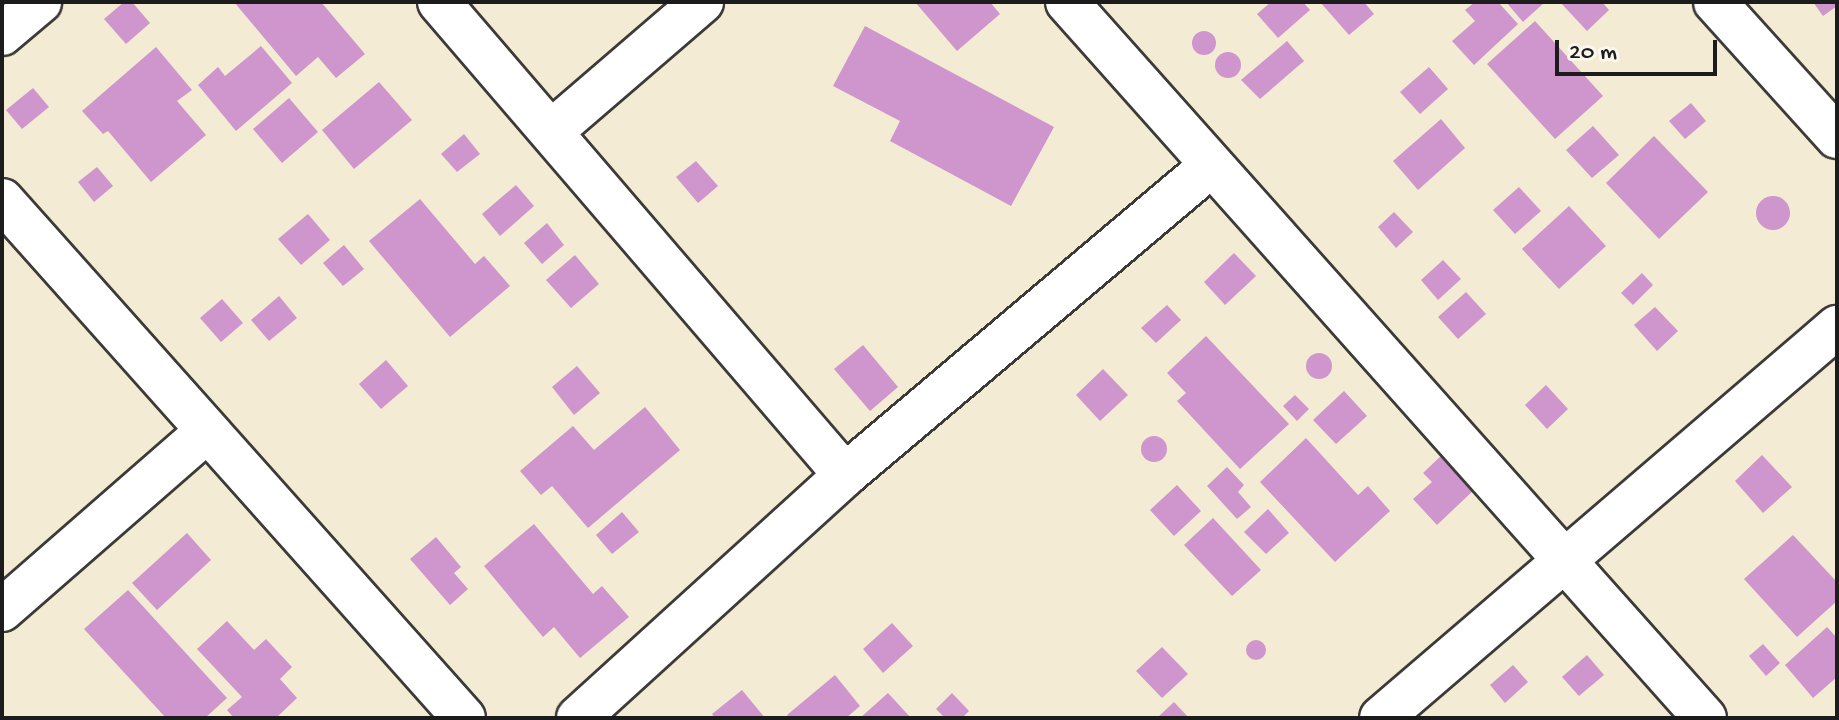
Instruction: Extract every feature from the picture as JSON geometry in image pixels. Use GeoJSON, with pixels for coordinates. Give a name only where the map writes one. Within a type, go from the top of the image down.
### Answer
{"type":"FeatureCollection","features":[{"type":"Feature","properties":{"kind":"street"},"geometry":{"type":"LineString","coordinates":[[2,34],[40,2]]}},
{"type":"Feature","properties":{"kind":"street"},"geometry":{"type":"LineString","coordinates":[[439,2],[845,475]]}},
{"type":"Feature","properties":{"kind":"street"},"geometry":{"type":"LineString","coordinates":[[552,131],[702,2]]}},
{"type":"Feature","properties":{"kind":"street"},"geometry":{"type":"LineString","coordinates":[[1067,2],[1209,167],[1705,718]]}},
{"type":"Feature","properties":{"kind":"street"},"geometry":{"type":"LineString","coordinates":[[1715,2],[1837,137]]}},
{"type":"Feature","properties":{"kind":"street"},"geometry":{"type":"LineString","coordinates":[[578,718],[845,475],[1209,167]]}},
{"type":"Feature","properties":{"kind":"street"},"geometry":{"type":"LineString","coordinates":[[2,200],[464,718]]}},
{"type":"Feature","properties":{"kind":"street"},"geometry":{"type":"LineString","coordinates":[[1381,718],[1837,327]]}},
{"type":"Feature","properties":{"kind":"street"},"geometry":{"type":"LineString","coordinates":[[2,610],[207,431]]}},
{"type":"Feature","properties":{"kind":"building"},"geometry":{"type":"Polygon","coordinates":[[[124,2],[132,2],[150,23],[126,44],[104,19],[124,2]]]}},
{"type":"Feature","properties":{"kind":"building"},"geometry":{"type":"Polygon","coordinates":[[[234,2],[321,2],[365,54],[336,78],[318,57],[296,76],[234,2]]]}},
{"type":"Feature","properties":{"kind":"building"},"geometry":{"type":"Polygon","coordinates":[[[915,2],[990,2],[1000,14],[957,51],[915,2]]]}},
{"type":"Feature","properties":{"kind":"building"},"geometry":{"type":"Polygon","coordinates":[[[1271,2],[1303,2],[1310,10],[1278,38],[1257,14],[1271,2]]]}},
{"type":"Feature","properties":{"kind":"building"},"geometry":{"type":"Polygon","coordinates":[[[1320,2],[1364,2],[1374,14],[1349,35],[1320,2]]]}},
{"type":"Feature","properties":{"kind":"building"},"geometry":{"type":"Polygon","coordinates":[[[1475,2],[1498,2],[1518,24],[1474,65],[1452,41],[1475,21],[1465,10],[1475,2]]]}},
{"type":"Feature","properties":{"kind":"building"},"geometry":{"type":"Polygon","coordinates":[[[1506,2],[1545,2],[1523,22],[1506,2]]]}},
{"type":"Feature","properties":{"kind":"building"},"geometry":{"type":"Polygon","coordinates":[[[1560,2],[1602,2],[1609,10],[1587,31],[1560,2]]]}},
{"type":"Feature","properties":{"kind":"building"},"geometry":{"type":"Polygon","coordinates":[[[1813,2],[1837,2],[1837,6],[1823,16],[1813,2]]]}},
{"type":"Feature","properties":{"kind":"building"},"geometry":{"type":"Polygon","coordinates":[[[1535,21],[1603,96],[1555,139],[1487,64],[1535,21]]]}},
{"type":"Feature","properties":{"kind":"building"},"geometry":{"type":"Polygon","coordinates":[[[865,26],[1054,127],[1011,206],[890,141],[900,121],[833,86],[865,26]]]}},
{"type":"Feature","properties":{"kind":"building"},"geometry":{"type":"Polygon","coordinates":[[[1204,31],[1213,34],[1216,43],[1213,52],[1204,55],[1195,52],[1192,43],[1195,34],[1204,31]]]}},
{"type":"Feature","properties":{"kind":"building"},"geometry":{"type":"Polygon","coordinates":[[[1287,41],[1304,61],[1260,99],[1241,80],[1287,41]]]}},
{"type":"Feature","properties":{"kind":"building"},"geometry":{"type":"Polygon","coordinates":[[[261,46],[292,83],[236,131],[198,85],[218,67],[225,76],[261,46]]]}},
{"type":"Feature","properties":{"kind":"building"},"geometry":{"type":"Polygon","coordinates":[[[156,47],[192,90],[177,101],[206,135],[151,182],[108,131],[103,134],[82,111],[156,47]]]}},
{"type":"Feature","properties":{"kind":"building"},"geometry":{"type":"Polygon","coordinates":[[[1228,52],[1237,56],[1241,65],[1237,74],[1228,78],[1219,74],[1215,65],[1219,56],[1228,52]]]}},
{"type":"Feature","properties":{"kind":"building"},"geometry":{"type":"Polygon","coordinates":[[[1429,67],[1448,89],[1420,114],[1400,92],[1429,67]]]}},
{"type":"Feature","properties":{"kind":"building"},"geometry":{"type":"Polygon","coordinates":[[[379,82],[412,120],[354,169],[322,130],[379,82]]]}},
{"type":"Feature","properties":{"kind":"building"},"geometry":{"type":"Polygon","coordinates":[[[33,88],[49,107],[22,129],[6,110],[33,88]]]}},
{"type":"Feature","properties":{"kind":"building"},"geometry":{"type":"Polygon","coordinates":[[[289,98],[318,132],[282,163],[253,129],[289,98]]]}},
{"type":"Feature","properties":{"kind":"building"},"geometry":{"type":"Polygon","coordinates":[[[1691,103],[1706,121],[1685,139],[1669,121],[1691,103]]]}},
{"type":"Feature","properties":{"kind":"building"},"geometry":{"type":"Polygon","coordinates":[[[1441,119],[1465,148],[1418,190],[1393,161],[1441,119]]]}},
{"type":"Feature","properties":{"kind":"building"},"geometry":{"type":"Polygon","coordinates":[[[1593,126],[1619,155],[1592,178],[1566,150],[1593,126]]]}},
{"type":"Feature","properties":{"kind":"building"},"geometry":{"type":"Polygon","coordinates":[[[464,134],[480,154],[457,172],[441,154],[464,134]]]}},
{"type":"Feature","properties":{"kind":"building"},"geometry":{"type":"Polygon","coordinates":[[[1654,136],[1708,192],[1659,239],[1606,183],[1654,136]]]}},
{"type":"Feature","properties":{"kind":"building"},"geometry":{"type":"Polygon","coordinates":[[[696,161],[718,186],[698,203],[676,177],[696,161]]]}},
{"type":"Feature","properties":{"kind":"building"},"geometry":{"type":"Polygon","coordinates":[[[97,167],[113,186],[94,202],[78,182],[97,167]]]}},
{"type":"Feature","properties":{"kind":"building"},"geometry":{"type":"Polygon","coordinates":[[[516,185],[534,206],[500,236],[482,214],[516,185]]]}},
{"type":"Feature","properties":{"kind":"building"},"geometry":{"type":"Polygon","coordinates":[[[1519,187],[1541,211],[1515,234],[1493,210],[1519,187]]]}},
{"type":"Feature","properties":{"kind":"building"},"geometry":{"type":"Polygon","coordinates":[[[1773,196],[1785,201],[1790,213],[1785,225],[1773,230],[1761,225],[1756,213],[1761,201],[1773,196]]]}},
{"type":"Feature","properties":{"kind":"building"},"geometry":{"type":"Polygon","coordinates":[[[420,199],[475,264],[484,256],[510,286],[450,337],[369,241],[420,199]]]}},
{"type":"Feature","properties":{"kind":"building"},"geometry":{"type":"Polygon","coordinates":[[[1569,206],[1606,246],[1559,289],[1522,249],[1569,206]]]}},
{"type":"Feature","properties":{"kind":"building"},"geometry":{"type":"Polygon","coordinates":[[[1394,212],[1413,232],[1396,248],[1378,227],[1394,212]]]}},
{"type":"Feature","properties":{"kind":"building"},"geometry":{"type":"Polygon","coordinates":[[[308,214],[330,240],[301,265],[278,239],[308,214]]]}},
{"type":"Feature","properties":{"kind":"building"},"geometry":{"type":"Polygon","coordinates":[[[547,223],[564,245],[542,264],[524,243],[547,223]]]}},
{"type":"Feature","properties":{"kind":"building"},"geometry":{"type":"Polygon","coordinates":[[[344,245],[364,269],[343,286],[323,263],[344,245]]]}},
{"type":"Feature","properties":{"kind":"building"},"geometry":{"type":"Polygon","coordinates":[[[1234,253],[1256,276],[1225,305],[1204,282],[1234,253]]]}},
{"type":"Feature","properties":{"kind":"building"},"geometry":{"type":"Polygon","coordinates":[[[575,255],[599,284],[571,308],[546,280],[575,255]]]}},
{"type":"Feature","properties":{"kind":"building"},"geometry":{"type":"Polygon","coordinates":[[[1443,260],[1461,279],[1438,300],[1421,280],[1443,260]]]}},
{"type":"Feature","properties":{"kind":"building"},"geometry":{"type":"Polygon","coordinates":[[[1642,273],[1653,285],[1633,305],[1621,293],[1642,273]]]}},
{"type":"Feature","properties":{"kind":"building"},"geometry":{"type":"Polygon","coordinates":[[[1466,292],[1486,314],[1458,339],[1438,317],[1466,292]]]}},
{"type":"Feature","properties":{"kind":"building"},"geometry":{"type":"Polygon","coordinates":[[[279,296],[297,318],[269,341],[251,320],[279,296]]]}},
{"type":"Feature","properties":{"kind":"building"},"geometry":{"type":"Polygon","coordinates":[[[222,299],[243,323],[221,342],[200,318],[222,299]]]}},
{"type":"Feature","properties":{"kind":"building"},"geometry":{"type":"Polygon","coordinates":[[[1167,305],[1181,320],[1156,343],[1141,328],[1167,305]]]}},
{"type":"Feature","properties":{"kind":"building"},"geometry":{"type":"Polygon","coordinates":[[[1655,307],[1678,331],[1657,351],[1634,325],[1655,307]]]}},
{"type":"Feature","properties":{"kind":"building"},"geometry":{"type":"Polygon","coordinates":[[[1206,336],[1289,424],[1240,469],[1177,401],[1186,393],[1167,373],[1206,336]]]}},
{"type":"Feature","properties":{"kind":"building"},"geometry":{"type":"Polygon","coordinates":[[[863,345],[898,387],[870,411],[834,369],[863,345]]]}},
{"type":"Feature","properties":{"kind":"building"},"geometry":{"type":"Polygon","coordinates":[[[1319,353],[1328,357],[1332,366],[1328,375],[1319,379],[1310,375],[1306,366],[1310,357],[1319,353]]]}},
{"type":"Feature","properties":{"kind":"building"},"geometry":{"type":"Polygon","coordinates":[[[386,360],[408,386],[381,409],[359,384],[386,360]]]}},
{"type":"Feature","properties":{"kind":"building"},"geometry":{"type":"Polygon","coordinates":[[[577,366],[600,393],[574,415],[552,387],[577,366]]]}},
{"type":"Feature","properties":{"kind":"building"},"geometry":{"type":"Polygon","coordinates":[[[1103,369],[1128,395],[1100,421],[1076,395],[1103,369]]]}},
{"type":"Feature","properties":{"kind":"building"},"geometry":{"type":"Polygon","coordinates":[[[1546,385],[1568,409],[1547,429],[1525,405],[1546,385]]]}},
{"type":"Feature","properties":{"kind":"building"},"geometry":{"type":"Polygon","coordinates":[[[1344,391],[1367,416],[1336,444],[1313,420],[1344,391]]]}},
{"type":"Feature","properties":{"kind":"building"},"geometry":{"type":"Polygon","coordinates":[[[1295,395],[1309,409],[1297,421],[1283,406],[1295,395]]]}},
{"type":"Feature","properties":{"kind":"building"},"geometry":{"type":"Polygon","coordinates":[[[645,407],[680,450],[588,528],[552,486],[541,495],[520,471],[573,426],[594,450],[645,407]]]}},
{"type":"Feature","properties":{"kind":"building"},"geometry":{"type":"Polygon","coordinates":[[[1154,436],[1163,440],[1167,449],[1163,458],[1154,462],[1145,458],[1141,449],[1145,440],[1154,436]]]}},
{"type":"Feature","properties":{"kind":"building"},"geometry":{"type":"Polygon","coordinates":[[[1306,438],[1358,495],[1368,486],[1390,511],[1335,562],[1260,482],[1306,438]]]}},
{"type":"Feature","properties":{"kind":"building"},"geometry":{"type":"Polygon","coordinates":[[[1444,453],[1476,488],[1437,525],[1413,499],[1432,482],[1423,473],[1444,453]]]}},
{"type":"Feature","properties":{"kind":"building"},"geometry":{"type":"Polygon","coordinates":[[[1762,455],[1792,487],[1763,513],[1735,481],[1762,455]]]}},
{"type":"Feature","properties":{"kind":"building"},"geometry":{"type":"Polygon","coordinates":[[[1227,467],[1244,485],[1238,492],[1251,507],[1237,519],[1207,486],[1227,467]]]}},
{"type":"Feature","properties":{"kind":"building"},"geometry":{"type":"Polygon","coordinates":[[[1177,485],[1201,511],[1174,536],[1150,510],[1177,485]]]}},
{"type":"Feature","properties":{"kind":"building"},"geometry":{"type":"Polygon","coordinates":[[[1268,509],[1289,533],[1266,554],[1244,532],[1268,509]]]}},
{"type":"Feature","properties":{"kind":"building"},"geometry":{"type":"Polygon","coordinates":[[[622,512],[639,532],[612,554],[596,535],[622,512]]]}},
{"type":"Feature","properties":{"kind":"building"},"geometry":{"type":"Polygon","coordinates":[[[1213,518],[1261,570],[1232,596],[1184,545],[1213,518]]]}},
{"type":"Feature","properties":{"kind":"building"},"geometry":{"type":"Polygon","coordinates":[[[534,524],[593,594],[602,586],[629,617],[580,658],[554,627],[543,637],[484,566],[534,524]]]}},
{"type":"Feature","properties":{"kind":"building"},"geometry":{"type":"Polygon","coordinates":[[[187,533],[211,560],[157,610],[132,583],[187,533]]]}},
{"type":"Feature","properties":{"kind":"building"},"geometry":{"type":"Polygon","coordinates":[[[1793,535],[1837,582],[1837,601],[1797,637],[1744,579],[1793,535]]]}},
{"type":"Feature","properties":{"kind":"building"},"geometry":{"type":"Polygon","coordinates":[[[436,537],[461,567],[454,573],[468,589],[450,605],[410,559],[436,537]]]}},
{"type":"Feature","properties":{"kind":"building"},"geometry":{"type":"Polygon","coordinates":[[[128,590],[227,698],[205,718],[166,718],[84,629],[128,590]]]}},
{"type":"Feature","properties":{"kind":"building"},"geometry":{"type":"Polygon","coordinates":[[[227,621],[254,650],[266,639],[292,667],[280,679],[297,698],[276,718],[234,718],[227,710],[242,697],[197,649],[227,621]]]}},
{"type":"Feature","properties":{"kind":"building"},"geometry":{"type":"Polygon","coordinates":[[[892,623],[913,646],[883,673],[863,649],[892,623]]]}},
{"type":"Feature","properties":{"kind":"building"},"geometry":{"type":"Polygon","coordinates":[[[1827,627],[1837,638],[1837,677],[1813,698],[1785,665],[1827,627]]]}},
{"type":"Feature","properties":{"kind":"building"},"geometry":{"type":"Polygon","coordinates":[[[1256,640],[1263,643],[1266,650],[1263,657],[1256,660],[1249,657],[1246,650],[1249,643],[1256,640]]]}},
{"type":"Feature","properties":{"kind":"building"},"geometry":{"type":"Polygon","coordinates":[[[1763,644],[1780,663],[1766,676],[1749,656],[1763,644]]]}},
{"type":"Feature","properties":{"kind":"building"},"geometry":{"type":"Polygon","coordinates":[[[1162,647],[1188,674],[1162,698],[1136,671],[1162,647]]]}},
{"type":"Feature","properties":{"kind":"building"},"geometry":{"type":"Polygon","coordinates":[[[1587,655],[1604,675],[1579,696],[1562,677],[1587,655]]]}},
{"type":"Feature","properties":{"kind":"building"},"geometry":{"type":"Polygon","coordinates":[[[1513,665],[1528,682],[1505,703],[1490,685],[1513,665]]]}},
{"type":"Feature","properties":{"kind":"building"},"geometry":{"type":"Polygon","coordinates":[[[835,675],[860,706],[846,718],[790,718],[787,715],[835,675]]]}},
{"type":"Feature","properties":{"kind":"building"},"geometry":{"type":"Polygon","coordinates":[[[742,690],[765,718],[715,718],[712,714],[742,690]]]}},
{"type":"Feature","properties":{"kind":"building"},"geometry":{"type":"Polygon","coordinates":[[[888,693],[911,718],[860,718],[888,693]]]}},
{"type":"Feature","properties":{"kind":"building"},"geometry":{"type":"Polygon","coordinates":[[[952,693],[969,711],[962,718],[945,718],[936,709],[952,693]]]}},
{"type":"Feature","properties":{"kind":"building"},"geometry":{"type":"Polygon","coordinates":[[[1174,702],[1189,718],[1157,718],[1174,702]]]}}]}
